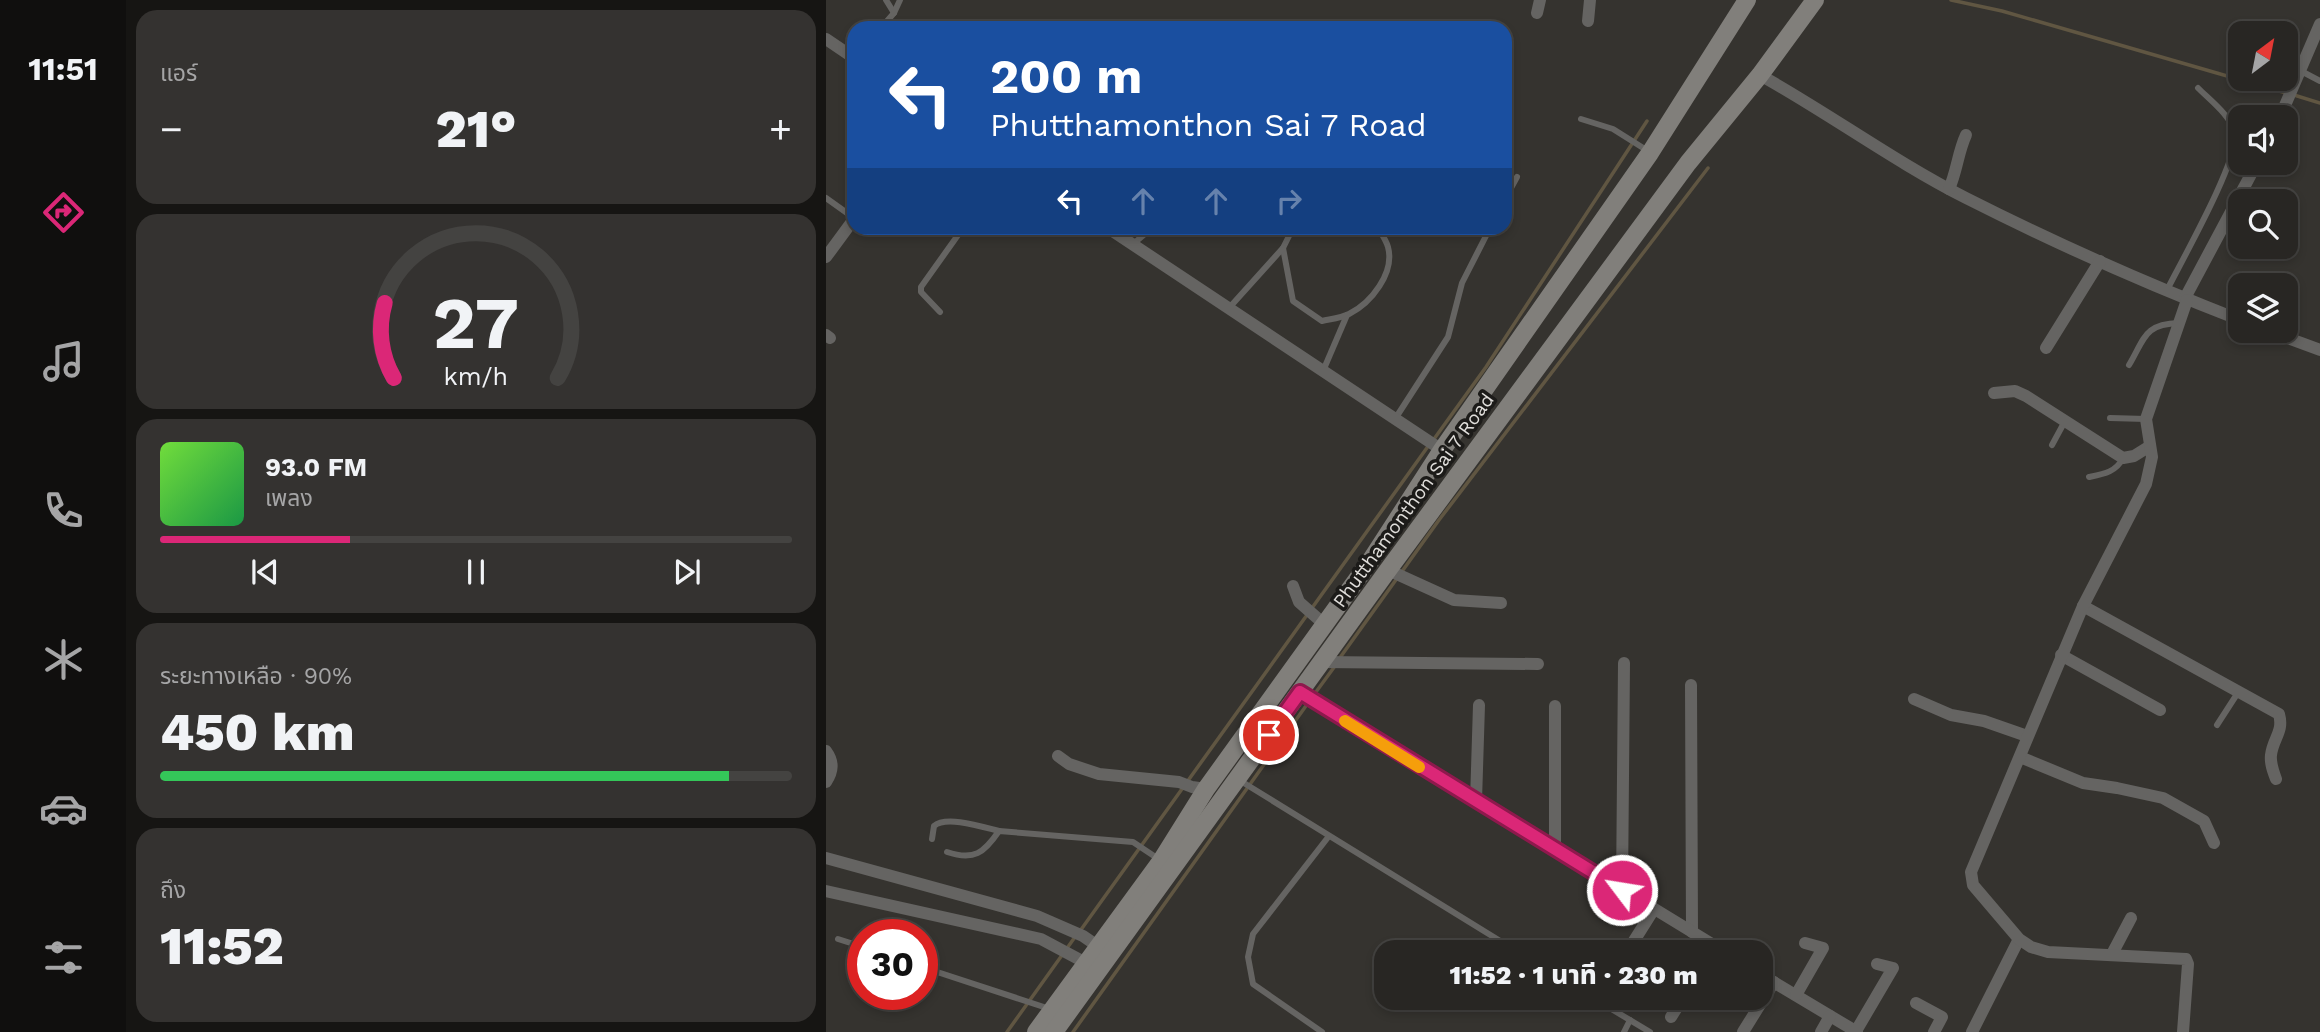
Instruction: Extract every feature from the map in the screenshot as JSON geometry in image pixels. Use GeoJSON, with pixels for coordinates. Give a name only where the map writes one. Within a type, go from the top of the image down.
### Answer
{"type":"FeatureCollection","features":[{"type":"Feature","properties":{"kind":"main road","name":"Phutthamonthon Sai 7 Road"},"geometry":{"type":"LineString","coordinates":[[1054,1032],[1301,693],[1331,663],[1390,571],[1688,163],[1760,75],[1815,0]]}},
{"type":"Feature","properties":{"kind":"main road","name":"Phutthamonthon Sai 7 Road"},"geometry":{"type":"LineString","coordinates":[[1036,1032],[1046,1007],[1078,959],[1099,947],[1156,857],[1192,786],[1319,620],[1370,560],[1440,449],[1650,153],[1741,2]]}},
{"type":"Feature","properties":{"kind":"street"},"geometry":{"type":"LineString","coordinates":[[1537,13],[1540,0]]}},
{"type":"Feature","properties":{"kind":"street"},"geometry":{"type":"LineString","coordinates":[[1588,21],[1590,0]]}},
{"type":"Feature","properties":{"kind":"street"},"geometry":{"type":"LineString","coordinates":[[2286,105],[2320,24]]}},
{"type":"Feature","properties":{"kind":"street"},"geometry":{"type":"LineString","coordinates":[[826,39],[847,53]]}},
{"type":"Feature","properties":{"kind":"street"},"geometry":{"type":"LineString","coordinates":[[1760,75],[1949,189],[2100,261],[2228,315]]}},
{"type":"Feature","properties":{"kind":"street"},"geometry":{"type":"LineString","coordinates":[[1949,189],[1958,168],[1960,148],[1966,135]]}},
{"type":"Feature","properties":{"kind":"street"},"geometry":{"type":"LineString","coordinates":[[2183,1032],[2188,964],[2186,959],[2048,952],[2031,947],[2018,939],[1973,886],[1972,872],[2061,655],[2083,606],[2146,484],[2152,466],[2146,419],[2186,299],[2251,175]]}},
{"type":"Feature","properties":{"kind":"street"},"geometry":{"type":"LineString","coordinates":[[826,257],[847,228]]}},
{"type":"Feature","properties":{"kind":"street"},"geometry":{"type":"LineString","coordinates":[[1119,235],[1440,449]]}},
{"type":"Feature","properties":{"kind":"street"},"geometry":{"type":"LineString","coordinates":[[2046,348],[2100,261]]}},
{"type":"Feature","properties":{"kind":"street"},"geometry":{"type":"LineString","coordinates":[[2298,342],[2320,350]]}},
{"type":"Feature","properties":{"kind":"street"},"geometry":{"type":"LineString","coordinates":[[1994,393],[2015,391],[2123,458],[2134,456],[2150,446]]}},
{"type":"Feature","properties":{"kind":"street"},"geometry":{"type":"LineString","coordinates":[[1390,571],[1454,600],[1501,603]]}},
{"type":"Feature","properties":{"kind":"street"},"geometry":{"type":"LineString","coordinates":[[1293,586],[1299,602],[1319,620]]}},
{"type":"Feature","properties":{"kind":"street"},"geometry":{"type":"LineString","coordinates":[[2083,606],[2279,714],[2282,726],[2271,751],[2270,761],[2276,779]]}},
{"type":"Feature","properties":{"kind":"street"},"geometry":{"type":"LineString","coordinates":[[2061,655],[2160,709]]}},
{"type":"Feature","properties":{"kind":"street"},"geometry":{"type":"LineString","coordinates":[[1331,663],[1538,664]]}},
{"type":"Feature","properties":{"kind":"street"},"geometry":{"type":"LineString","coordinates":[[1622,890],[1624,663]]}},
{"type":"Feature","properties":{"kind":"street"},"geometry":{"type":"LineString","coordinates":[[1691,685],[1692,932]]}},
{"type":"Feature","properties":{"kind":"street"},"geometry":{"type":"LineString","coordinates":[[1301,693],[1703,940]]}},
{"type":"Feature","properties":{"kind":"street"},"geometry":{"type":"LineString","coordinates":[[1914,699],[1951,715],[1984,721],[2027,736]]}},
{"type":"Feature","properties":{"kind":"street"},"geometry":{"type":"LineString","coordinates":[[1476,801],[1479,705]]}},
{"type":"Feature","properties":{"kind":"street"},"geometry":{"type":"LineString","coordinates":[[1555,706],[1555,849]]}},
{"type":"Feature","properties":{"kind":"street"},"geometry":{"type":"LineString","coordinates":[[826,751],[832,760],[831,774],[826,782]]}},
{"type":"Feature","properties":{"kind":"street"},"geometry":{"type":"LineString","coordinates":[[1058,756],[1069,764],[1099,774],[1192,786]]}},
{"type":"Feature","properties":{"kind":"street"},"geometry":{"type":"LineString","coordinates":[[2020,757],[2083,783],[2163,798],[2204,821],[2214,843]]}},
{"type":"Feature","properties":{"kind":"street"},"geometry":{"type":"LineString","coordinates":[[826,859],[1055,922],[1099,947]]}},
{"type":"Feature","properties":{"kind":"street"},"geometry":{"type":"LineString","coordinates":[[826,891],[1008,930],[1046,941],[1078,959]]}},
{"type":"Feature","properties":{"kind":"street"},"geometry":{"type":"LineString","coordinates":[[1008,930],[1014,909]]}},
{"type":"Feature","properties":{"kind":"street"},"geometry":{"type":"LineString","coordinates":[[1635,940],[1654,909]]}},
{"type":"Feature","properties":{"kind":"street"},"geometry":{"type":"LineString","coordinates":[[2112,954],[2132,918]]}},
{"type":"Feature","properties":{"kind":"street"},"geometry":{"type":"LineString","coordinates":[[1972,1032],[2018,939]]}},
{"type":"Feature","properties":{"kind":"street"},"geometry":{"type":"LineString","coordinates":[[1796,995],[1823,948],[1805,943]]}},
{"type":"Feature","properties":{"kind":"street"},"geometry":{"type":"LineString","coordinates":[[1743,1032],[1774,982],[1856,1032],[1893,968],[1877,964]]}},
{"type":"Feature","properties":{"kind":"street"},"geometry":{"type":"LineString","coordinates":[[1916,1003],[1942,1017],[1934,1032]]}},
{"type":"Feature","properties":{"kind":"street"},"geometry":{"type":"LineString","coordinates":[[1671,1017],[1675,1010]]}},
{"type":"Feature","properties":{"kind":"street"},"geometry":{"type":"LineString","coordinates":[[1821,1032],[1830,1016]]}},
{"type":"Feature","properties":{"kind":"lane"},"geometry":{"type":"LineString","coordinates":[[886,0],[894,13]]}},
{"type":"Feature","properties":{"kind":"lane"},"geometry":{"type":"LineString","coordinates":[[887,21],[900,0]]}},
{"type":"Feature","properties":{"kind":"lane"},"geometry":{"type":"LineString","coordinates":[[2299,77],[2320,81]]}},
{"type":"Feature","properties":{"kind":"lane"},"geometry":{"type":"LineString","coordinates":[[2167,290],[2225,174],[2235,146],[2232,125],[2198,88]]}},
{"type":"Feature","properties":{"kind":"lane"},"geometry":{"type":"LineString","coordinates":[[1581,118],[1600,123],[1626,136],[1650,153]]}},
{"type":"Feature","properties":{"kind":"lane"},"geometry":{"type":"LineString","coordinates":[[1512,186],[1517,177]]}},
{"type":"Feature","properties":{"kind":"lane"},"geometry":{"type":"LineString","coordinates":[[826,198],[847,214]]}},
{"type":"Feature","properties":{"kind":"lane"},"geometry":{"type":"LineString","coordinates":[[940,312],[921,292],[921,287],[958,235]]}},
{"type":"Feature","properties":{"kind":"lane"},"geometry":{"type":"LineString","coordinates":[[1133,244],[1144,235]]}},
{"type":"Feature","properties":{"kind":"lane"},"geometry":{"type":"LineString","coordinates":[[1229,308],[1283,248],[1290,235]]}},
{"type":"Feature","properties":{"kind":"lane"},"geometry":{"type":"LineString","coordinates":[[1283,248],[1293,301],[1322,321],[1347,315],[1360,307],[1384,279],[1389,262],[1388,247],[1382,235]]}},
{"type":"Feature","properties":{"kind":"lane"},"geometry":{"type":"LineString","coordinates":[[1395,419],[1448,337],[1462,283],[1486,235]]}},
{"type":"Feature","properties":{"kind":"lane"},"geometry":{"type":"LineString","coordinates":[[1323,371],[1347,315]]}},
{"type":"Feature","properties":{"kind":"lane"},"geometry":{"type":"LineString","coordinates":[[2129,365],[2150,330],[2161,324],[2179,323]]}},
{"type":"Feature","properties":{"kind":"lane"},"geometry":{"type":"LineString","coordinates":[[2110,418],[2146,419]]}},
{"type":"Feature","properties":{"kind":"lane"},"geometry":{"type":"LineString","coordinates":[[2052,445],[2065,421]]}},
{"type":"Feature","properties":{"kind":"lane"},"geometry":{"type":"LineString","coordinates":[[2089,477],[2113,470],[2123,458]]}},
{"type":"Feature","properties":{"kind":"lane"},"geometry":{"type":"LineString","coordinates":[[2217,725],[2239,691]]}},
{"type":"Feature","properties":{"kind":"lane"},"geometry":{"type":"LineString","coordinates":[[1238,779],[1498,940]]}},
{"type":"Feature","properties":{"kind":"lane"},"geometry":{"type":"LineString","coordinates":[[932,839],[934,826],[939,822],[950,822],[999,831],[1133,842],[1156,857]]}},
{"type":"Feature","properties":{"kind":"lane"},"geometry":{"type":"LineString","coordinates":[[947,852],[964,856],[977,854],[987,847],[999,831]]}},
{"type":"Feature","properties":{"kind":"lane"},"geometry":{"type":"LineString","coordinates":[[1322,1032],[1253,984],[1248,957],[1253,934],[1329,836]]}},
{"type":"Feature","properties":{"kind":"lane"},"geometry":{"type":"LineString","coordinates":[[838,939],[847,942]]}},
{"type":"Feature","properties":{"kind":"lane"},"geometry":{"type":"LineString","coordinates":[[938,972],[1046,1007]]}},
{"type":"Feature","properties":{"kind":"lane"},"geometry":{"type":"LineString","coordinates":[[1613,1010],[1650,1032]]}},
{"type":"Feature","properties":{"kind":"lane"},"geometry":{"type":"LineString","coordinates":[[1624,1032],[1630,1020]]}},
{"type":"Feature","properties":{"kind":"waterway"},"geometry":{"type":"LineString","coordinates":[[1951,0],[2002,11],[2286,93]]}},
{"type":"Feature","properties":{"kind":"waterway"},"geometry":{"type":"LineString","coordinates":[[2294,95],[2320,103]]}},
{"type":"Feature","properties":{"kind":"waterway"},"geometry":{"type":"LineString","coordinates":[[1434,439],[1486,367],[1647,121]]}},
{"type":"Feature","properties":{"kind":"waterway"},"geometry":{"type":"LineString","coordinates":[[1339,659],[1439,520],[1708,168]]}},
{"type":"Feature","properties":{"kind":"waterway"},"geometry":{"type":"LineString","coordinates":[[1080,931],[1429,445]]}},
{"type":"Feature","properties":{"kind":"waterway"},"geometry":{"type":"LineString","coordinates":[[1313,696],[1335,666]]}},
{"type":"Feature","properties":{"kind":"waterway"},"geometry":{"type":"LineString","coordinates":[[1073,1032],[1308,703]]}},
{"type":"Feature","properties":{"kind":"waterway"},"geometry":{"type":"LineString","coordinates":[[1007,1032],[1075,937]]}},
{"type":"Feature","properties":{"kind":"slow traffic"},"geometry":{"type":"LineString","coordinates":[[1345,721],[1419,767]]}},
{"type":"Feature","properties":{"kind":"route"},"geometry":{"type":"LineString","coordinates":[[1269,735],[1300,692],[1622,890]]}}]}
